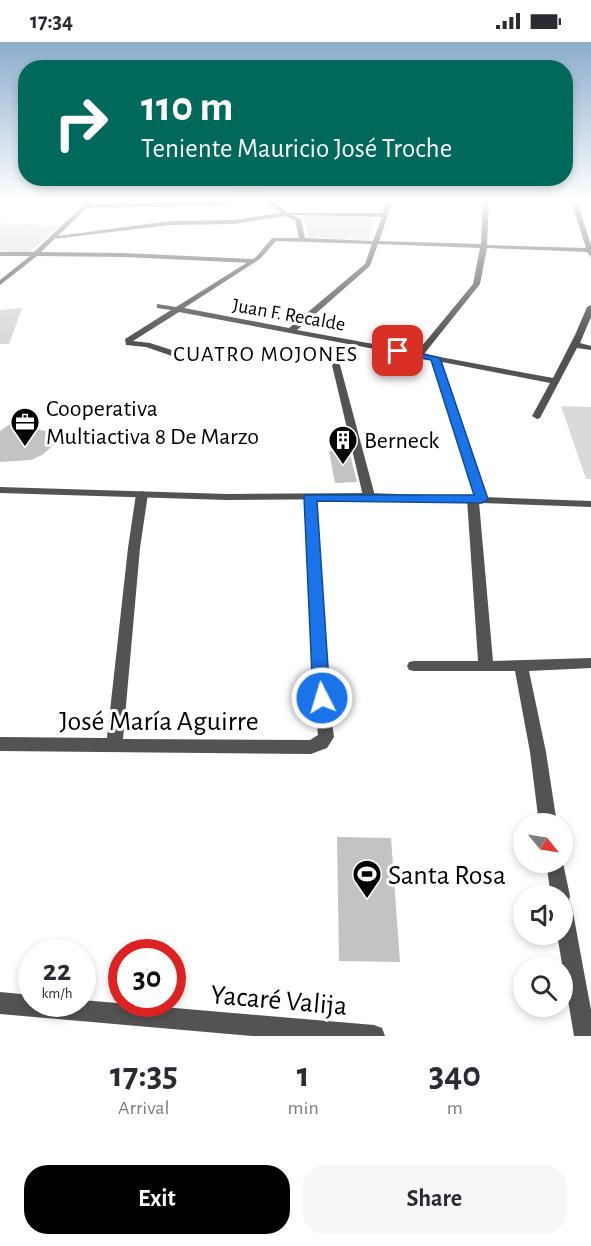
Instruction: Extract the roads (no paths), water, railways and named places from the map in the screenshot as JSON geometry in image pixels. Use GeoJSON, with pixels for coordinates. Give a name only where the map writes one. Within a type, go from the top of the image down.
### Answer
{"type":"FeatureCollection","features":[{"type":"Feature","properties":{"kind":"street"},"geometry":{"type":"LineString","coordinates":[[1,281],[43,247]]}},
{"type":"Feature","properties":{"kind":"street"},"geometry":{"type":"LineString","coordinates":[[175,354],[147,345],[127,342],[262,255],[268,247]]}},
{"type":"Feature","properties":{"kind":"street"},"geometry":{"type":"LineString","coordinates":[[291,331],[363,271],[368,265],[374,247]]}},
{"type":"Feature","properties":{"kind":"street"},"geometry":{"type":"LineString","coordinates":[[419,355],[476,284],[484,247]]}},
{"type":"Feature","properties":{"kind":"street"},"geometry":{"type":"LineString","coordinates":[[508,247],[590,252]]}},
{"type":"Feature","properties":{"kind":"street"},"geometry":{"type":"LineString","coordinates":[[0,253],[252,261]]}},
{"type":"Feature","properties":{"kind":"street","name":"Juan F. Recalde"},"geometry":{"type":"LineString","coordinates":[[160,306],[554,381]]}},
{"type":"Feature","properties":{"kind":"street"},"geometry":{"type":"LineString","coordinates":[[537,416],[575,345],[591,307]]}},
{"type":"Feature","properties":{"kind":"street"},"geometry":{"type":"LineString","coordinates":[[575,345],[591,348]]}},
{"type":"Feature","properties":{"kind":"street"},"geometry":{"type":"LineString","coordinates":[[435,358],[477,499],[486,666]]}},
{"type":"Feature","properties":{"kind":"street"},"geometry":{"type":"LineString","coordinates":[[336,365],[369,496]]}},
{"type":"Feature","properties":{"kind":"street"},"geometry":{"type":"LineString","coordinates":[[0,490],[310,497],[369,496],[591,504]]}},
{"type":"Feature","properties":{"kind":"street"},"geometry":{"type":"LineString","coordinates":[[114,746],[142,494]]}},
{"type":"Feature","properties":{"kind":"street","name":"José María Aguirre"},"geometry":{"type":"LineString","coordinates":[[0,744],[311,747],[321,743],[326,737],[319,678],[310,497]]}},
{"type":"Feature","properties":{"kind":"street"},"geometry":{"type":"LineString","coordinates":[[414,666],[522,666],[591,663]]}},
{"type":"Feature","properties":{"kind":"street"},"geometry":{"type":"LineString","coordinates":[[522,666],[546,813]]}},
{"type":"Feature","properties":{"kind":"street"},"geometry":{"type":"LineString","coordinates":[[569,945],[585,1036]]}},
{"type":"Feature","properties":{"kind":"street","name":"Yacaré Valija"},"geometry":{"type":"LineString","coordinates":[[0,1004],[374,1036]]}},
{"type":"Feature","properties":{"kind":"place","name":"Cooperativa Multiactiva 8 De Marzo"},"geometry":{"type":"Point","coordinates":[25,448]}},
{"type":"Feature","properties":{"kind":"place","name":"Berneck"},"geometry":{"type":"Point","coordinates":[343,466]}},
{"type":"Feature","properties":{"kind":"place","name":"Santa Rosa"},"geometry":{"type":"Point","coordinates":[367,900]}},
{"type":"Feature","properties":{"kind":"district","name":"CUATRO MOJONES"},"geometry":{"type":"Point","coordinates":[266,353]}}]}
